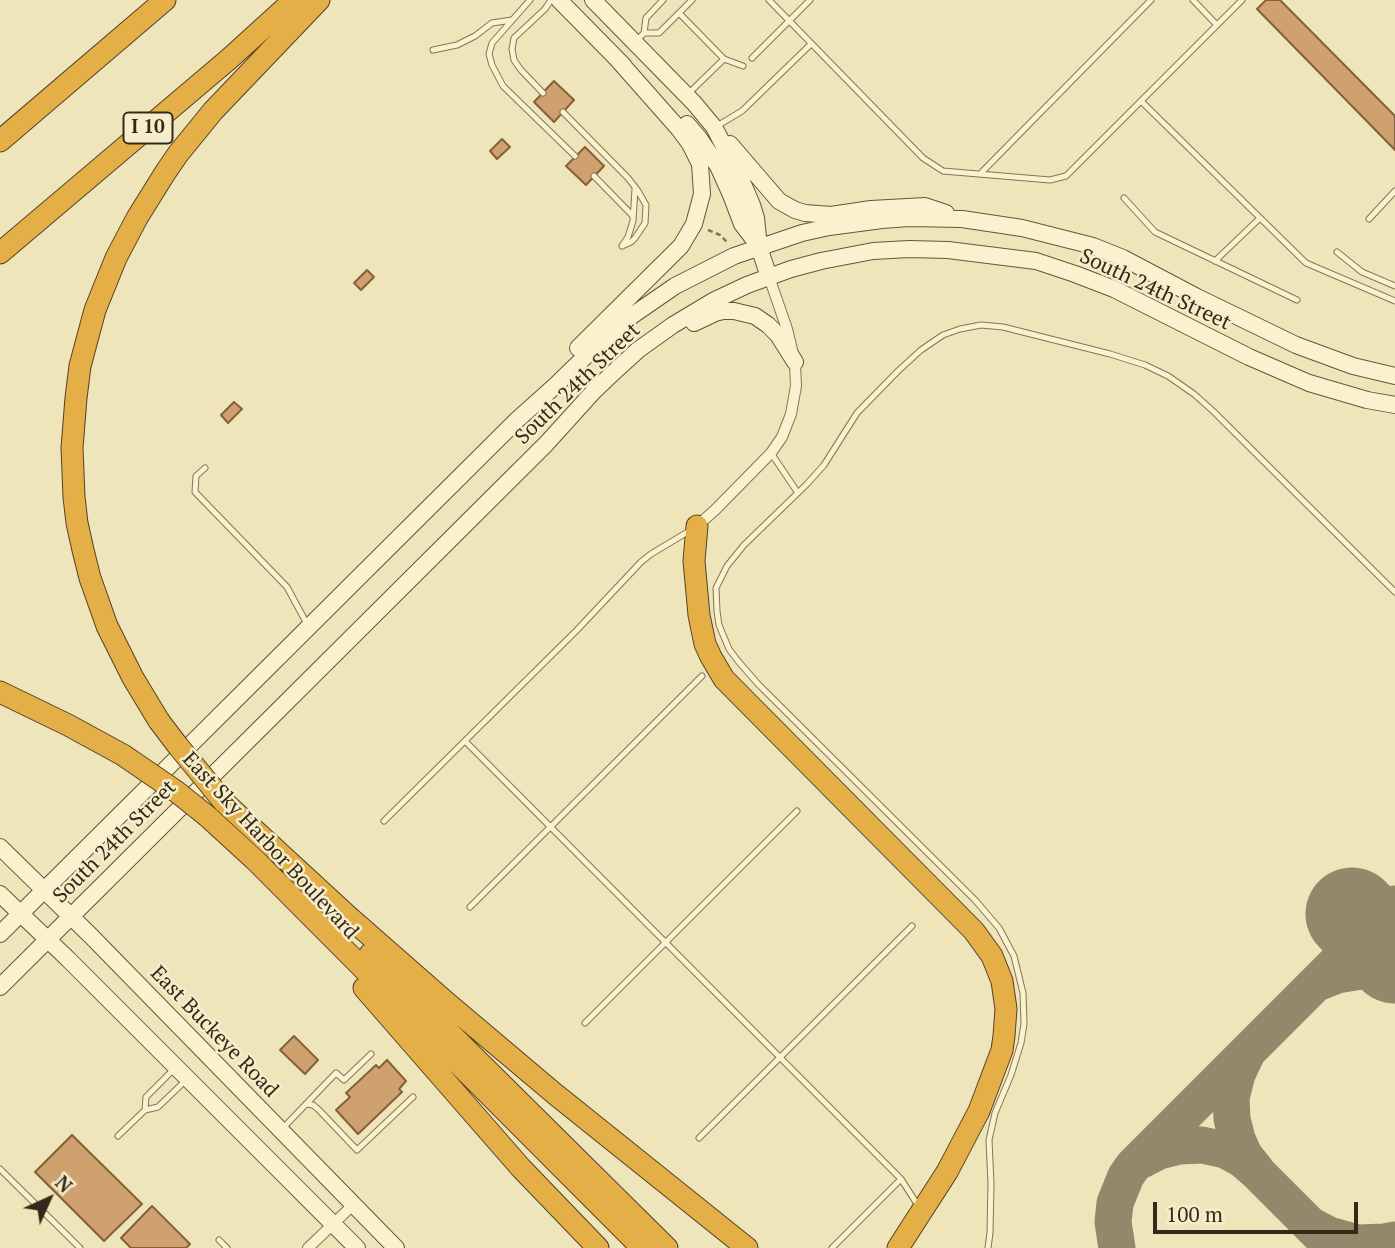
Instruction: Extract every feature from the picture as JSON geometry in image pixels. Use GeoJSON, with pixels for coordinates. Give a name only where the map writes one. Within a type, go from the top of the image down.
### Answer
{"type":"FeatureCollection","features":[{"type":"Feature","properties":{"kind":"highway"},"geometry":{"type":"LineString","coordinates":[[0,141],[165,0]]}},
{"type":"Feature","properties":{"kind":"highway","name":"I 10"},"geometry":{"type":"LineString","coordinates":[[0,253],[229,60],[294,0]]}},
{"type":"Feature","properties":{"kind":"highway","name":"East Sky Harbor Boulevard"},"geometry":{"type":"LineString","coordinates":[[320,0],[213,111],[178,154],[116,258],[96,310],[80,366],[75,398],[72,448],[76,510],[90,578],[107,626],[159,721],[224,802],[283,866],[667,1248]]}},
{"type":"Feature","properties":{"kind":"highway"},"geometry":{"type":"LineString","coordinates":[[697,526],[694,568],[700,623],[708,650],[724,679],[974,932],[992,956],[998,970],[1006,1009],[1002,1050],[970,1130],[947,1172],[898,1248]]}},
{"type":"Feature","properties":{"kind":"highway","name":"East Sky Harbor Boulevard"},"geometry":{"type":"LineString","coordinates":[[0,692],[123,755],[207,816],[301,906],[642,1248]]}},
{"type":"Feature","properties":{"kind":"highway"},"geometry":{"type":"LineString","coordinates":[[224,802],[438,996],[747,1248]]}},
{"type":"Feature","properties":{"kind":"highway"},"geometry":{"type":"LineString","coordinates":[[301,906],[347,969],[537,1185],[598,1248]]}},
{"type":"Feature","properties":{"kind":"main road"},"geometry":{"type":"LineString","coordinates":[[517,420],[547,379],[681,246],[694,224],[702,194],[697,157],[679,129],[618,60],[559,0]]}},
{"type":"Feature","properties":{"kind":"main road"},"geometry":{"type":"LineString","coordinates":[[593,0],[639,38],[773,195],[795,210],[812,215],[827,215],[925,206],[962,219]]}},
{"type":"Feature","properties":{"kind":"main road"},"geometry":{"type":"LineString","coordinates":[[618,60],[639,38]]}},
{"type":"Feature","properties":{"kind":"main road"},"geometry":{"type":"LineString","coordinates":[[618,60],[666,103],[699,138],[721,173],[742,224],[759,247]]}},
{"type":"Feature","properties":{"kind":"main road"},"geometry":{"type":"LineString","coordinates":[[714,127],[752,205],[759,247],[769,277]]}},
{"type":"Feature","properties":{"kind":"main road","name":"South 24th Street"},"geometry":{"type":"LineString","coordinates":[[0,934],[517,420],[603,339],[676,286],[734,256],[802,233],[858,222],[909,218],[962,219],[1022,228],[1093,246],[1124,258],[1296,345],[1353,366],[1395,376]]}},
{"type":"Feature","properties":{"kind":"main road","name":"South 24th Street"},"geometry":{"type":"LineString","coordinates":[[0,987],[638,350],[713,301],[769,277],[821,261],[873,251],[909,249],[976,253],[1036,261],[1114,289],[1249,357],[1310,383],[1367,400],[1395,405]]}},
{"type":"Feature","properties":{"kind":"main road"},"geometry":{"type":"LineString","coordinates":[[546,444],[603,398],[656,349],[684,329],[715,313],[734,311],[762,320],[778,335],[795,362]]}},
{"type":"Feature","properties":{"kind":"main road","name":"East Buckeye Road"},"geometry":{"type":"LineString","coordinates":[[0,848],[91,936],[396,1248]]}},
{"type":"Feature","properties":{"kind":"main road"},"geometry":{"type":"LineString","coordinates":[[0,894],[357,1248]]}},
{"type":"Feature","properties":{"kind":"main road"},"geometry":{"type":"LineString","coordinates":[[260,1151],[281,1130]]}},
{"type":"Feature","properties":{"kind":"street"},"geometry":{"type":"LineString","coordinates":[[697,526],[771,453],[782,437],[791,414],[796,386],[795,362],[769,277]]}},
{"type":"Feature","properties":{"kind":"street"},"geometry":{"type":"LineString","coordinates":[[308,1248],[354,1204]]}},
{"type":"Feature","properties":{"kind":"lane"},"geometry":{"type":"LineString","coordinates":[[530,0],[492,43],[489,54],[492,65],[503,86],[575,156]]}},
{"type":"Feature","properties":{"kind":"lane"},"geometry":{"type":"LineString","coordinates":[[543,93],[521,71],[514,60],[512,49],[514,38],[551,0]]}},
{"type":"Feature","properties":{"kind":"lane"},"geometry":{"type":"LineString","coordinates":[[639,38],[646,18],[663,0]]}},
{"type":"Feature","properties":{"kind":"lane"},"geometry":{"type":"LineString","coordinates":[[639,38],[659,33],[692,0]]}},
{"type":"Feature","properties":{"kind":"lane"},"geometry":{"type":"LineString","coordinates":[[769,0],[923,158],[943,171],[1050,180],[1066,176],[1242,0]]}},
{"type":"Feature","properties":{"kind":"lane"},"geometry":{"type":"LineString","coordinates":[[752,58],[810,0]]}},
{"type":"Feature","properties":{"kind":"lane"},"geometry":{"type":"LineString","coordinates":[[980,174],[1151,0]]}},
{"type":"Feature","properties":{"kind":"lane"},"geometry":{"type":"LineString","coordinates":[[1193,0],[1217,25]]}},
{"type":"Feature","properties":{"kind":"lane"},"geometry":{"type":"LineString","coordinates":[[679,13],[724,60],[743,66]]}},
{"type":"Feature","properties":{"kind":"lane"},"geometry":{"type":"LineString","coordinates":[[433,50],[457,45],[492,23],[512,20]]}},
{"type":"Feature","properties":{"kind":"lane"},"geometry":{"type":"LineString","coordinates":[[714,127],[742,111],[811,44]]}},
{"type":"Feature","properties":{"kind":"lane"},"geometry":{"type":"LineString","coordinates":[[686,96],[724,60]]}},
{"type":"Feature","properties":{"kind":"lane"},"geometry":{"type":"LineString","coordinates":[[1141,101],[1306,264],[1395,301]]}},
{"type":"Feature","properties":{"kind":"lane"},"geometry":{"type":"LineString","coordinates":[[563,113],[628,178],[635,188],[646,205],[645,223],[631,242],[622,246],[628,237],[633,216],[635,188]]}},
{"type":"Feature","properties":{"kind":"lane"},"geometry":{"type":"LineString","coordinates":[[594,176],[633,216]]}},
{"type":"Feature","properties":{"kind":"lane"},"geometry":{"type":"LineString","coordinates":[[1369,219],[1395,191]]}},
{"type":"Feature","properties":{"kind":"lane"},"geometry":{"type":"LineString","coordinates":[[1124,198],[1155,232],[1297,300]]}},
{"type":"Feature","properties":{"kind":"lane"},"geometry":{"type":"LineString","coordinates":[[1215,261],[1260,218]]}},
{"type":"Feature","properties":{"kind":"lane"},"geometry":{"type":"LineString","coordinates":[[1337,253],[1362,272],[1395,286]]}},
{"type":"Feature","properties":{"kind":"lane"},"geometry":{"type":"LineString","coordinates":[[988,1248],[991,1184],[989,1140],[995,1113],[1021,1043],[1024,1024],[1023,993],[1014,956],[999,928],[975,900],[747,671],[729,649],[719,625],[716,588],[720,577],[735,555],[824,465],[857,413],[898,371],[943,335],[981,325],[1003,327],[1110,354],[1168,376],[1213,411],[1395,592]]}},
{"type":"Feature","properties":{"kind":"lane"},"geometry":{"type":"LineString","coordinates":[[771,453],[798,493]]}},
{"type":"Feature","properties":{"kind":"lane"},"geometry":{"type":"LineString","coordinates":[[205,468],[196,476],[195,492],[287,587],[309,627]]}},
{"type":"Feature","properties":{"kind":"lane"},"geometry":{"type":"LineString","coordinates":[[384,821],[577,630],[641,562],[697,526]]}},
{"type":"Feature","properties":{"kind":"lane"},"geometry":{"type":"LineString","coordinates":[[470,907],[702,676]]}},
{"type":"Feature","properties":{"kind":"lane"},"geometry":{"type":"LineString","coordinates":[[466,741],[901,1179],[921,1212]]}},
{"type":"Feature","properties":{"kind":"lane"},"geometry":{"type":"LineString","coordinates":[[585,1023],[797,811]]}},
{"type":"Feature","properties":{"kind":"lane"},"geometry":{"type":"LineString","coordinates":[[699,1138],[912,926]]}},
{"type":"Feature","properties":{"kind":"lane"},"geometry":{"type":"LineString","coordinates":[[281,1130],[336,1073],[344,1080],[371,1054]]}},
{"type":"Feature","properties":{"kind":"lane"},"geometry":{"type":"LineString","coordinates":[[145,1110],[146,1097],[182,1073]]}},
{"type":"Feature","properties":{"kind":"lane"},"geometry":{"type":"LineString","coordinates":[[118,1136],[145,1110],[158,1107],[182,1073]]}},
{"type":"Feature","properties":{"kind":"lane"},"geometry":{"type":"LineString","coordinates":[[306,1104],[318,1109],[357,1150],[413,1097]]}},
{"type":"Feature","properties":{"kind":"lane"},"geometry":{"type":"LineString","coordinates":[[0,1169],[80,1248]]}},
{"type":"Feature","properties":{"kind":"lane"},"geometry":{"type":"LineString","coordinates":[[832,1248],[901,1179]]}},
{"type":"Feature","properties":{"kind":"lane"},"geometry":{"type":"LineString","coordinates":[[219,1240],[227,1248]]}},
{"type":"Feature","properties":{"kind":"path"},"geometry":{"type":"LineString","coordinates":[[702,228],[720,235],[728,243]]}},
{"type":"Feature","properties":{"kind":"building"},"geometry":{"type":"Polygon","coordinates":[[[1266,0],[1280,0],[1395,116],[1395,150],[1257,9],[1266,0]]]}},
{"type":"Feature","properties":{"kind":"building"},"geometry":{"type":"Polygon","coordinates":[[[554,81],[574,100],[554,122],[534,102],[554,81]]]}},
{"type":"Feature","properties":{"kind":"building"},"geometry":{"type":"Polygon","coordinates":[[[502,139],[510,147],[497,159],[490,151],[502,139]]]}},
{"type":"Feature","properties":{"kind":"building"},"geometry":{"type":"Polygon","coordinates":[[[585,147],[604,166],[586,185],[566,166],[585,147]]]}},
{"type":"Feature","properties":{"kind":"building"},"geometry":{"type":"Polygon","coordinates":[[[367,270],[374,277],[361,290],[354,283],[367,270]]]}},
{"type":"Feature","properties":{"kind":"building"},"geometry":{"type":"Polygon","coordinates":[[[234,402],[242,409],[228,423],[221,415],[234,402]]]}},
{"type":"Feature","properties":{"kind":"building"},"geometry":{"type":"Polygon","coordinates":[[[294,1036],[318,1060],[305,1074],[280,1050],[294,1036]]]}},
{"type":"Feature","properties":{"kind":"building"},"geometry":{"type":"Polygon","coordinates":[[[387,1060],[406,1081],[399,1089],[402,1092],[358,1134],[336,1110],[350,1097],[346,1093],[376,1065],[379,1068],[387,1060]]]}},
{"type":"Feature","properties":{"kind":"building"},"geometry":{"type":"Polygon","coordinates":[[[72,1135],[142,1204],[104,1241],[35,1172],[72,1135]]]}},
{"type":"Feature","properties":{"kind":"building"},"geometry":{"type":"Polygon","coordinates":[[[152,1206],[190,1244],[186,1248],[131,1248],[121,1238],[152,1206]]]}},
{"type":"Feature","properties":{"kind":"taxiway"},"geometry":{"type":"LineString","coordinates":[[1117,1248],[1113,1222],[1115,1203],[1133,1166],[1395,904]]}},
{"type":"Feature","properties":{"kind":"taxiway"},"geometry":{"type":"LineString","coordinates":[[1317,983],[1337,975],[1361,971],[1395,975]]}},
{"type":"Feature","properties":{"kind":"taxiway"},"geometry":{"type":"LineString","coordinates":[[1246,1055],[1237,1074],[1231,1098],[1232,1119],[1244,1155],[1256,1170]]}},
{"type":"Feature","properties":{"kind":"taxiway"},"geometry":{"type":"LineString","coordinates":[[1142,1160],[1159,1151],[1179,1146],[1202,1145],[1225,1150],[1256,1171],[1333,1248]]}},
{"type":"Feature","properties":{"kind":"taxiway"},"geometry":{"type":"LineString","coordinates":[[1314,1227],[1329,1235],[1358,1243],[1395,1240]]}},
{"type":"Feature","properties":{"kind":"runway"},"geometry":{"type":"LineString","coordinates":[[1352,914],[1395,957]]}}]}
